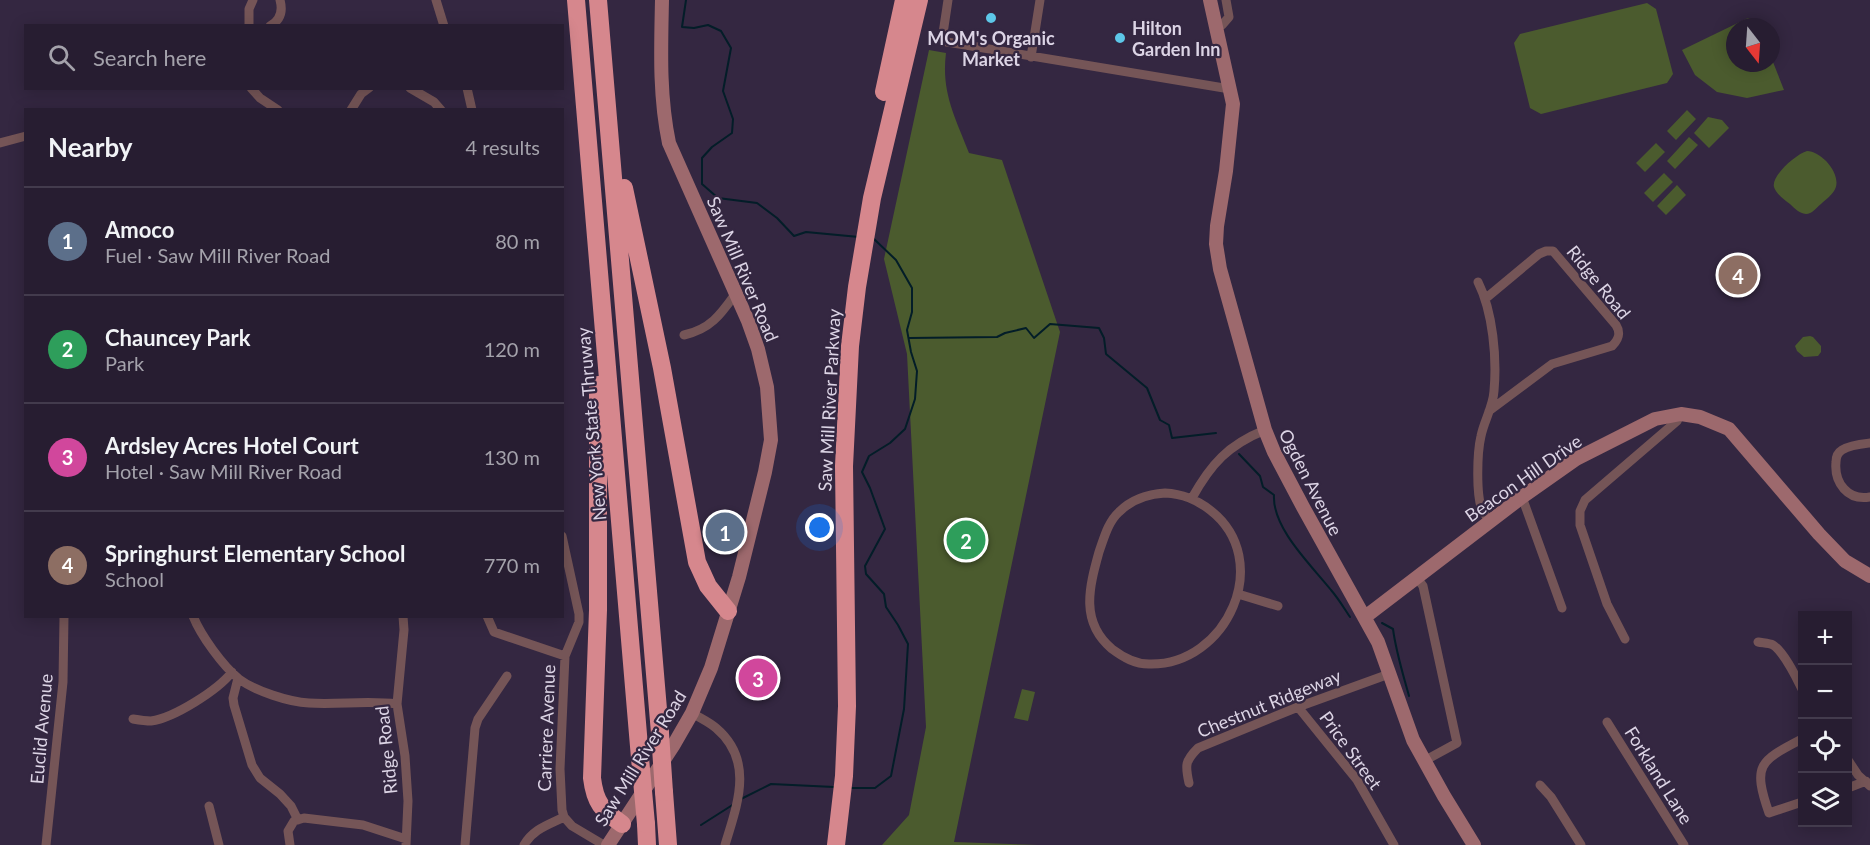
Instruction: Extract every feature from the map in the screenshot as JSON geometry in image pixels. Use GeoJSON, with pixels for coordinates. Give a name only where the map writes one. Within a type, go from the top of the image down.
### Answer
{"type":"FeatureCollection","features":[{"type":"Feature","properties":{"kind":"highway","name":"New York State Thruway"},"geometry":{"type":"LineString","coordinates":[[576,0],[647,845]]}},
{"type":"Feature","properties":{"kind":"highway"},"geometry":{"type":"LineString","coordinates":[[598,0],[668,845]]}},
{"type":"Feature","properties":{"kind":"highway","name":"Saw Mill River Parkway"},"geometry":{"type":"LineString","coordinates":[[836,845],[836,802],[839,776],[834,487],[835,426],[841,345],[904,0]]}},
{"type":"Feature","properties":{"kind":"highway","name":"Saw Mill River Parkway"},"geometry":{"type":"LineString","coordinates":[[862,226],[919,0]]}},
{"type":"Feature","properties":{"kind":"highway"},"geometry":{"type":"LineString","coordinates":[[604,76],[631,224],[662,368],[695,551],[704,579],[728,611]]}},
{"type":"Feature","properties":{"kind":"highway"},"geometry":{"type":"LineString","coordinates":[[599,270],[598,610],[592,778],[595,795],[602,808],[622,824]]}},
{"type":"Feature","properties":{"kind":"highway","name":"Saw Mill River Parkway"},"geometry":{"type":"LineString","coordinates":[[825,845],[836,802]]}},
{"type":"Feature","properties":{"kind":"street"},"geometry":{"type":"LineString","coordinates":[[249,24],[249,9],[253,0]]}},
{"type":"Feature","properties":{"kind":"street"},"geometry":{"type":"LineString","coordinates":[[273,24],[278,21],[281,14],[280,0]]}},
{"type":"Feature","properties":{"kind":"street"},"geometry":{"type":"LineString","coordinates":[[436,0],[443,24]]}},
{"type":"Feature","properties":{"kind":"street","name":"Saw Mill River Road"},"geometry":{"type":"LineString","coordinates":[[606,845],[622,824],[692,713],[706,683],[739,577],[768,462],[771,440],[770,407],[765,375],[750,327],[669,143],[664,119],[661,80],[663,0]]}},
{"type":"Feature","properties":{"kind":"street"},"geometry":{"type":"LineString","coordinates":[[948,0],[942,40],[1031,57],[1230,89]]}},
{"type":"Feature","properties":{"kind":"street"},"geometry":{"type":"LineString","coordinates":[[1031,57],[1040,0]]}},
{"type":"Feature","properties":{"kind":"street","name":"Ogden Avenue"},"geometry":{"type":"LineString","coordinates":[[1210,0],[1233,104],[1216,244],[1220,269],[1265,430],[1303,507],[1378,642],[1413,740],[1474,845]]}},
{"type":"Feature","properties":{"kind":"street"},"geometry":{"type":"LineString","coordinates":[[1216,27],[1222,25],[1229,17],[1226,0]]}},
{"type":"Feature","properties":{"kind":"street"},"geometry":{"type":"LineString","coordinates":[[253,90],[275,108]]}},
{"type":"Feature","properties":{"kind":"street"},"geometry":{"type":"LineString","coordinates":[[352,108],[366,90]]}},
{"type":"Feature","properties":{"kind":"street"},"geometry":{"type":"LineString","coordinates":[[413,90],[434,102],[439,108]]}},
{"type":"Feature","properties":{"kind":"street"},"geometry":{"type":"LineString","coordinates":[[467,90],[472,108]]}},
{"type":"Feature","properties":{"kind":"street"},"geometry":{"type":"LineString","coordinates":[[0,142],[24,136]]}},
{"type":"Feature","properties":{"kind":"street","name":"Ridge Road"},"geometry":{"type":"LineString","coordinates":[[1485,299],[1539,254],[1553,251],[1616,325],[1619,334],[1618,340],[1612,346],[1552,364],[1489,411]]}},
{"type":"Feature","properties":{"kind":"street"},"geometry":{"type":"LineString","coordinates":[[1478,282],[1489,317],[1495,365],[1494,394],[1480,438],[1478,479],[1482,510],[1490,521]]}},
{"type":"Feature","properties":{"kind":"street"},"geometry":{"type":"LineString","coordinates":[[684,335],[698,332],[720,316],[736,293]]}},
{"type":"Feature","properties":{"kind":"street"},"geometry":{"type":"LineString","coordinates":[[1624,639],[1607,604],[1594,569],[1580,525],[1580,511],[1585,500],[1677,421],[1680,414]]}},
{"type":"Feature","properties":{"kind":"street","name":"Beacon Hill Drive"},"geometry":{"type":"LineString","coordinates":[[1365,617],[1522,497],[1576,459],[1655,419],[1680,414],[1700,417],[1729,429],[1819,534],[1845,561],[1870,576]]}},
{"type":"Feature","properties":{"kind":"street"},"geometry":{"type":"LineString","coordinates":[[1192,498],[1204,476],[1223,455],[1245,438],[1265,430]]}},
{"type":"Feature","properties":{"kind":"street"},"geometry":{"type":"LineString","coordinates":[[1870,443],[1842,450],[1836,458],[1835,467],[1838,483],[1844,490],[1863,498],[1870,497]]}},
{"type":"Feature","properties":{"kind":"street"},"geometry":{"type":"LineString","coordinates":[[1150,494],[1175,494],[1192,498],[1218,517],[1231,534],[1237,548],[1240,567],[1238,594],[1230,614],[1213,638],[1197,651],[1176,660],[1156,664],[1133,662],[1111,647],[1097,633],[1090,611],[1093,574],[1103,539],[1115,517],[1131,502],[1150,494]]}},
{"type":"Feature","properties":{"kind":"street"},"geometry":{"type":"LineString","coordinates":[[1522,497],[1562,608]]}},
{"type":"Feature","properties":{"kind":"street","name":"Carriere Avenue"},"geometry":{"type":"LineString","coordinates":[[564,545],[579,614],[579,622],[565,656],[560,769],[560,792],[564,817]]}},
{"type":"Feature","properties":{"kind":"street"},"geometry":{"type":"LineString","coordinates":[[1417,578],[1423,586],[1456,743],[1424,761]]}},
{"type":"Feature","properties":{"kind":"street"},"geometry":{"type":"LineString","coordinates":[[1238,594],[1278,606]]}},
{"type":"Feature","properties":{"kind":"street","name":"Euclid Avenue"},"geometry":{"type":"LineString","coordinates":[[46,845],[63,682],[64,618]]}},
{"type":"Feature","properties":{"kind":"street"},"geometry":{"type":"LineString","coordinates":[[194,618],[200,632],[235,675],[284,700],[309,703],[376,701],[396,704]]}},
{"type":"Feature","properties":{"kind":"street","name":"Ridge Road"},"geometry":{"type":"LineString","coordinates":[[403,618],[404,630],[396,704],[405,756],[408,801],[406,842]]}},
{"type":"Feature","properties":{"kind":"street"},"geometry":{"type":"LineString","coordinates":[[488,618],[495,632],[565,656]]}},
{"type":"Feature","properties":{"kind":"street"},"geometry":{"type":"LineString","coordinates":[[1758,642],[1772,644],[1776,647],[1798,680]]}},
{"type":"Feature","properties":{"kind":"street","name":"Chestnut Ridgeway"},"geometry":{"type":"LineString","coordinates":[[1189,783],[1186,769],[1187,759],[1198,748],[1298,707],[1389,674]]}},
{"type":"Feature","properties":{"kind":"street"},"geometry":{"type":"LineString","coordinates":[[133,718],[149,721],[173,715],[235,675]]}},
{"type":"Feature","properties":{"kind":"street"},"geometry":{"type":"LineString","coordinates":[[235,675],[234,705],[252,765],[260,778],[291,806],[298,820]]}},
{"type":"Feature","properties":{"kind":"street"},"geometry":{"type":"LineString","coordinates":[[465,845],[475,728],[507,676]]}},
{"type":"Feature","properties":{"kind":"street","name":"Price Street"},"geometry":{"type":"LineString","coordinates":[[1298,707],[1357,780],[1394,845]]}},
{"type":"Feature","properties":{"kind":"street"},"geometry":{"type":"LineString","coordinates":[[692,713],[711,724],[726,739],[736,760],[741,785],[725,845]]}},
{"type":"Feature","properties":{"kind":"street","name":"Forkland Lane"},"geometry":{"type":"LineString","coordinates":[[1607,722],[1684,845]]}},
{"type":"Feature","properties":{"kind":"street"},"geometry":{"type":"LineString","coordinates":[[1798,742],[1772,755],[1762,767],[1760,780],[1769,813],[1798,804]]}},
{"type":"Feature","properties":{"kind":"street"},"geometry":{"type":"LineString","coordinates":[[1852,766],[1868,783]]}},
{"type":"Feature","properties":{"kind":"street"},"geometry":{"type":"LineString","coordinates":[[1852,787],[1868,783]]}},
{"type":"Feature","properties":{"kind":"street"},"geometry":{"type":"LineString","coordinates":[[1540,785],[1551,797],[1581,845]]}},
{"type":"Feature","properties":{"kind":"street"},"geometry":{"type":"LineString","coordinates":[[209,806],[219,845]]}},
{"type":"Feature","properties":{"kind":"street"},"geometry":{"type":"LineString","coordinates":[[524,845],[535,830],[564,817],[572,826],[606,845]]}},
{"type":"Feature","properties":{"kind":"street"},"geometry":{"type":"LineString","coordinates":[[290,845],[288,831],[294,821],[304,818],[363,825],[406,842]]}},
{"type":"Feature","properties":{"kind":"green space"},"geometry":{"type":"Polygon","coordinates":[[[1647,3],[1656,9],[1673,74],[1667,83],[1541,114],[1530,108],[1514,43],[1520,34],[1647,3]]]}},
{"type":"Feature","properties":{"kind":"green space"},"geometry":{"type":"Polygon","coordinates":[[[1726,29],[1726,72],[1777,72],[1784,90],[1747,98],[1717,92],[1695,75],[1682,50],[1726,29]]]}},
{"type":"Feature","properties":{"kind":"green space"},"geometry":{"type":"Polygon","coordinates":[[[929,50],[946,53],[947,92],[969,153],[1002,160],[1060,332],[954,842],[1038,845],[882,845],[909,815],[926,727],[907,354],[884,259],[929,50]]]}},
{"type":"Feature","properties":{"kind":"green space"},"geometry":{"type":"Polygon","coordinates":[[[1687,110],[1696,119],[1676,140],[1667,131],[1687,110]]]}},
{"type":"Feature","properties":{"kind":"green space"},"geometry":{"type":"Polygon","coordinates":[[[1708,117],[1722,120],[1729,128],[1709,148],[1694,133],[1708,117]]]}},
{"type":"Feature","properties":{"kind":"green space"},"geometry":{"type":"Polygon","coordinates":[[[1689,137],[1698,145],[1675,169],[1667,161],[1689,137]]]}},
{"type":"Feature","properties":{"kind":"green space"},"geometry":{"type":"Polygon","coordinates":[[[1656,143],[1665,152],[1645,172],[1636,163],[1656,143]]]}},
{"type":"Feature","properties":{"kind":"green space"},"geometry":{"type":"Polygon","coordinates":[[[1807,151],[1819,155],[1830,165],[1836,178],[1836,185],[1830,196],[1812,212],[1806,214],[1795,209],[1775,190],[1774,182],[1785,166],[1807,151]]]}},
{"type":"Feature","properties":{"kind":"green space"},"geometry":{"type":"Polygon","coordinates":[[[1664,173],[1673,182],[1653,202],[1644,193],[1664,173]]]}},
{"type":"Feature","properties":{"kind":"green space"},"geometry":{"type":"Polygon","coordinates":[[[1677,185],[1686,195],[1666,215],[1657,206],[1677,185]]]}},
{"type":"Feature","properties":{"kind":"green space"},"geometry":{"type":"Polygon","coordinates":[[[1810,336],[1821,346],[1821,352],[1818,356],[1804,357],[1795,346],[1803,337],[1810,336]]]}},
{"type":"Feature","properties":{"kind":"green space"},"geometry":{"type":"Polygon","coordinates":[[[1022,689],[1035,692],[1028,721],[1014,718],[1022,689]]]}},
{"type":"Feature","properties":{"kind":"waterway"},"geometry":{"type":"LineString","coordinates":[[686,0],[682,27],[694,28],[708,25],[721,31],[731,48],[723,91],[733,119],[732,133],[712,147],[702,158],[702,184],[718,198],[757,203],[777,218],[794,236],[806,232],[859,237]]}},
{"type":"Feature","properties":{"kind":"waterway"},"geometry":{"type":"LineString","coordinates":[[848,788],[875,788],[891,776],[904,709],[908,644],[886,607],[884,594],[866,574],[865,566],[885,529],[862,472],[869,456],[890,443],[905,429],[915,399],[917,371],[907,330],[912,312],[912,288],[896,260],[874,239]]}},
{"type":"Feature","properties":{"kind":"waterway"},"geometry":{"type":"LineString","coordinates":[[909,338],[997,337],[1026,328],[1034,338],[1050,324],[1099,328],[1104,338],[1106,354],[1147,388],[1160,420],[1169,425],[1172,438],[1216,433]]}},
{"type":"Feature","properties":{"kind":"waterway"},"geometry":{"type":"LineString","coordinates":[[1239,454],[1260,476],[1263,487],[1274,495],[1279,520],[1294,546],[1336,596],[1350,617]]}},
{"type":"Feature","properties":{"kind":"waterway"},"geometry":{"type":"LineString","coordinates":[[1382,623],[1393,629],[1409,696]]}},
{"type":"Feature","properties":{"kind":"waterway"},"geometry":{"type":"LineString","coordinates":[[741,799],[771,784],[834,787]]}},
{"type":"Feature","properties":{"kind":"waterway"},"geometry":{"type":"LineString","coordinates":[[701,825],[734,804]]}},
{"type":"Feature","properties":{"kind":"place","name":"MOM's Organic Market"},"geometry":{"type":"Point","coordinates":[991,18]}},
{"type":"Feature","properties":{"kind":"place","name":"Hilton Garden Inn"},"geometry":{"type":"Point","coordinates":[1120,38]}},
{"type":"Feature","properties":{"kind":"place","name":"Springhurst Elementary School"},"geometry":{"type":"Point","coordinates":[1738,275]}},
{"type":"Feature","properties":{"kind":"place","name":"Amoco"},"geometry":{"type":"Point","coordinates":[725,532]}},
{"type":"Feature","properties":{"kind":"place","name":"Chauncey Park"},"geometry":{"type":"Point","coordinates":[966,540]}},
{"type":"Feature","properties":{"kind":"place","name":"Ardsley Acres Hotel Court"},"geometry":{"type":"Point","coordinates":[758,678]}}]}
